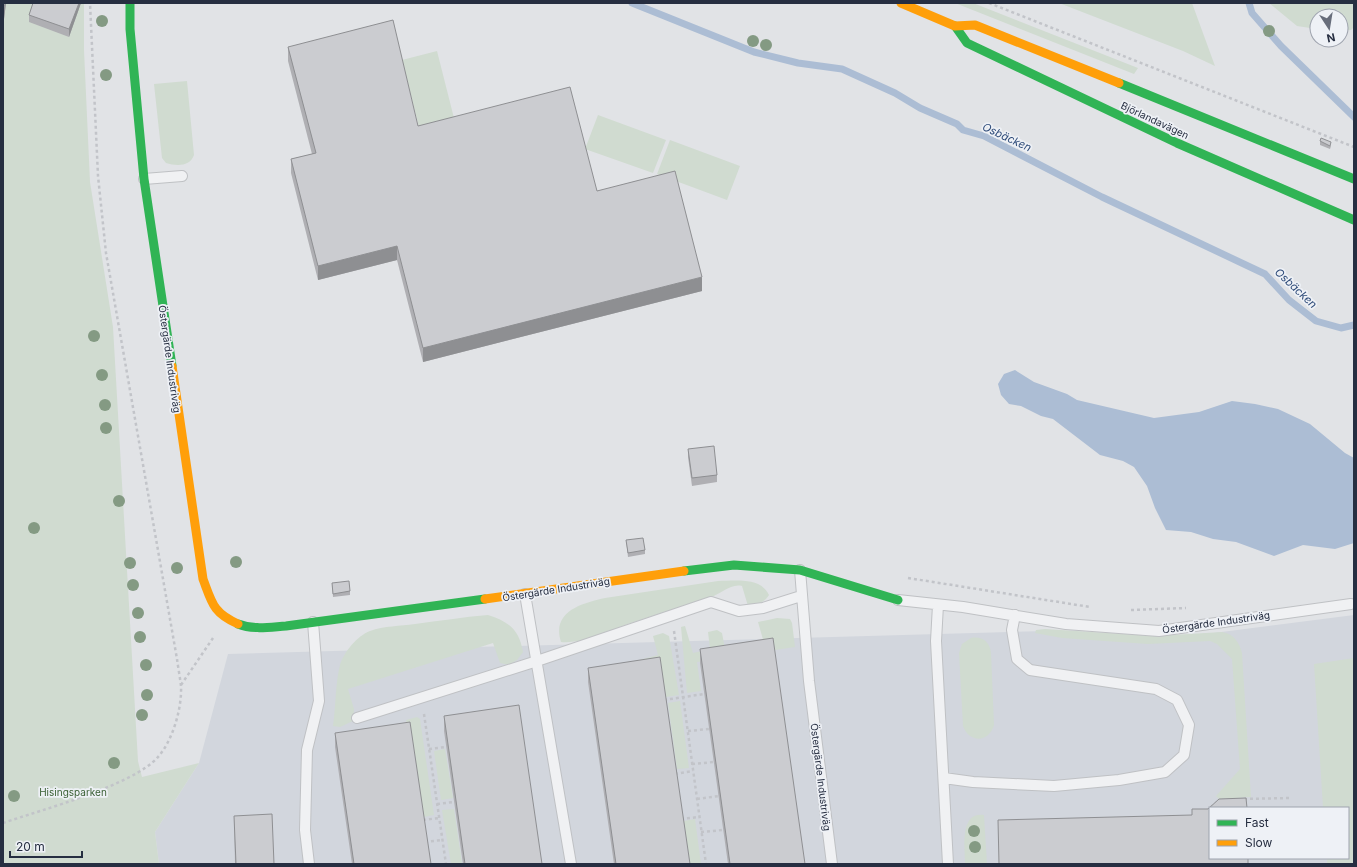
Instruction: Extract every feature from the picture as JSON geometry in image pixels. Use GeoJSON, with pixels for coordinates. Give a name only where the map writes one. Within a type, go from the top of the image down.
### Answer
{"type":"FeatureCollection","features":[{"type":"Feature","properties":{"kind":"street","name":"Östergärde Industriväg"},"geometry":{"type":"LineString","coordinates":[[130,3],[130,29],[144,179],[203,579],[213,607],[227,619],[243,626],[264,628],[525,594],[655,574],[734,565],[800,570],[898,600]]}},
{"type":"Feature","properties":{"kind":"street","name":"Björlandavägen"},"geometry":{"type":"LineString","coordinates":[[901,3],[955,26],[974,25],[1354,179]]}},
{"type":"Feature","properties":{"kind":"street","name":"Björlandavägen"},"geometry":{"type":"LineString","coordinates":[[955,26],[967,43],[1177,143],[1354,220]]}},
{"type":"Feature","properties":{"kind":"lane"},"geometry":{"type":"LineString","coordinates":[[144,179],[182,176]]}},
{"type":"Feature","properties":{"kind":"lane","name":"Östergärde Industriväg"},"geometry":{"type":"LineString","coordinates":[[800,570],[801,596],[811,697],[832,864]]}},
{"type":"Feature","properties":{"kind":"lane"},"geometry":{"type":"LineString","coordinates":[[525,594],[571,864]]}},
{"type":"Feature","properties":{"kind":"lane"},"geometry":{"type":"LineString","coordinates":[[358,718],[537,661],[711,602],[739,612],[762,608],[801,596]]}},
{"type":"Feature","properties":{"kind":"lane","name":"Östergärde Industriväg"},"geometry":{"type":"LineString","coordinates":[[898,600],[1015,614],[1066,624],[1159,630],[1351,604]]}},
{"type":"Feature","properties":{"kind":"lane"},"geometry":{"type":"LineString","coordinates":[[938,605],[936,641],[948,864]]}},
{"type":"Feature","properties":{"kind":"lane"},"geometry":{"type":"LineString","coordinates":[[944,778],[973,782],[1054,786],[1119,780],[1164,772],[1184,755],[1189,725],[1177,700],[1156,689],[1030,670],[1017,659],[1012,630],[1015,614]]}},
{"type":"Feature","properties":{"kind":"lane"},"geometry":{"type":"LineString","coordinates":[[309,864],[305,830],[307,750],[320,701],[313,622]]}},
{"type":"Feature","properties":{"kind":"path"},"geometry":{"type":"LineString","coordinates":[[3,823],[130,777],[150,766],[159,756],[167,743],[180,702],[181,686],[106,253],[97,169],[90,3]]}},
{"type":"Feature","properties":{"kind":"path"},"geometry":{"type":"LineString","coordinates":[[989,3],[1354,147]]}},
{"type":"Feature","properties":{"kind":"path"},"geometry":{"type":"LineString","coordinates":[[904,577],[1096,608]]}},
{"type":"Feature","properties":{"kind":"path"},"geometry":{"type":"LineString","coordinates":[[1125,610],[1188,608]]}},
{"type":"Feature","properties":{"kind":"path"},"geometry":{"type":"LineString","coordinates":[[672,615],[706,864]]}},
{"type":"Feature","properties":{"kind":"path"},"geometry":{"type":"LineString","coordinates":[[181,686],[227,619]]}},
{"type":"Feature","properties":{"kind":"path"},"geometry":{"type":"LineString","coordinates":[[664,700],[704,694]]}},
{"type":"Feature","properties":{"kind":"path"},"geometry":{"type":"LineString","coordinates":[[422,697],[446,864]]}},
{"type":"Feature","properties":{"kind":"path"},"geometry":{"type":"LineString","coordinates":[[688,731],[709,729]]}},
{"type":"Feature","properties":{"kind":"path"},"geometry":{"type":"LineString","coordinates":[[429,749],[446,747]]}},
{"type":"Feature","properties":{"kind":"path"},"geometry":{"type":"LineString","coordinates":[[692,764],[714,762]]}},
{"type":"Feature","properties":{"kind":"path"},"geometry":{"type":"LineString","coordinates":[[675,774],[693,771]]}},
{"type":"Feature","properties":{"kind":"path"},"geometry":{"type":"LineString","coordinates":[[697,799],[718,796]]}},
{"type":"Feature","properties":{"kind":"path"},"geometry":{"type":"LineString","coordinates":[[1238,800],[1290,798]]}},
{"type":"Feature","properties":{"kind":"path"},"geometry":{"type":"LineString","coordinates":[[437,804],[454,802]]}},
{"type":"Feature","properties":{"kind":"path"},"geometry":{"type":"LineString","coordinates":[[1210,807],[1215,802],[1222,802]]}},
{"type":"Feature","properties":{"kind":"path"},"geometry":{"type":"LineString","coordinates":[[1202,815],[1209,808]]}},
{"type":"Feature","properties":{"kind":"path"},"geometry":{"type":"LineString","coordinates":[[681,819],[699,816]]}},
{"type":"Feature","properties":{"kind":"path"},"geometry":{"type":"LineString","coordinates":[[422,820],[439,818]]}},
{"type":"Feature","properties":{"kind":"path"},"geometry":{"type":"LineString","coordinates":[[701,832],[723,830]]}},
{"type":"Feature","properties":{"kind":"path"},"geometry":{"type":"LineString","coordinates":[[425,842],[442,840]]}},
{"type":"Feature","properties":{"kind":"shaded area"},"geometry":{"type":"Polygon","coordinates":[[[1354,615],[1354,731],[1348,807],[1209,807],[1209,859],[1347,859],[1347,864],[159,864],[155,832],[199,763],[228,654],[1047,631],[1159,640],[1354,615]]]}},
{"type":"Feature","properties":{"kind":"green space","name":"Hisingsparken"},"geometry":{"type":"Polygon","coordinates":[[[3,3],[84,3],[84,50],[90,182],[113,327],[138,761],[142,777],[199,763],[155,832],[159,864],[3,864],[3,3]]]}},
{"type":"Feature","properties":{"kind":"green space"},"geometry":{"type":"Polygon","coordinates":[[[955,3],[973,3],[1138,68],[1134,74],[955,3]]]}},
{"type":"Feature","properties":{"kind":"green space"},"geometry":{"type":"Polygon","coordinates":[[[1059,3],[1192,3],[1215,66],[1183,51],[1059,3]]]}},
{"type":"Feature","properties":{"kind":"green space"},"geometry":{"type":"Polygon","coordinates":[[[1269,3],[1354,3],[1354,27],[1351,30],[1349,30],[1349,8],[1309,8],[1309,28],[1297,26],[1269,3]]]}},
{"type":"Feature","properties":{"kind":"green space"},"geometry":{"type":"Polygon","coordinates":[[[437,51],[456,126],[421,135],[402,60],[437,51]]]}},
{"type":"Feature","properties":{"kind":"green space"},"geometry":{"type":"Polygon","coordinates":[[[187,81],[194,155],[186,164],[170,164],[166,163],[162,158],[154,84],[187,81]]]}},
{"type":"Feature","properties":{"kind":"green space"},"geometry":{"type":"Polygon","coordinates":[[[598,115],[666,140],[653,173],[585,149],[598,115]]]}},
{"type":"Feature","properties":{"kind":"green space"},"geometry":{"type":"Polygon","coordinates":[[[670,140],[740,166],[727,200],[657,174],[670,140]]]}},
{"type":"Feature","properties":{"kind":"green space"},"geometry":{"type":"Polygon","coordinates":[[[718,581],[747,581],[760,585],[769,595],[760,603],[748,606],[742,586],[738,585],[730,587],[715,596],[589,638],[579,641],[561,642],[559,631],[561,623],[571,610],[579,606],[605,598],[718,581]]]}},
{"type":"Feature","properties":{"kind":"green space"},"geometry":{"type":"Polygon","coordinates":[[[488,615],[502,620],[516,632],[523,652],[517,660],[509,665],[500,663],[493,643],[348,689],[354,709],[353,721],[340,727],[333,726],[337,680],[340,665],[348,650],[365,633],[386,627],[488,615]]]}},
{"type":"Feature","properties":{"kind":"green space"},"geometry":{"type":"Polygon","coordinates":[[[777,618],[790,619],[792,623],[795,647],[697,662],[701,691],[687,693],[681,627],[685,626],[693,653],[710,649],[708,632],[717,630],[722,633],[725,649],[764,643],[758,622],[777,618]]]}},
{"type":"Feature","properties":{"kind":"green space"},"geometry":{"type":"Polygon","coordinates":[[[1045,629],[1155,636],[1222,632],[1233,637],[1238,642],[1242,653],[1251,797],[1219,799],[1216,796],[1240,769],[1232,659],[1217,644],[1210,641],[1148,644],[1062,638],[1035,633],[1036,630],[1045,629]]]}},
{"type":"Feature","properties":{"kind":"green space"},"geometry":{"type":"Polygon","coordinates":[[[663,633],[669,636],[679,695],[666,697],[661,669],[632,662],[658,655],[653,636],[663,633]]]}},
{"type":"Feature","properties":{"kind":"green space"},"geometry":{"type":"Polygon","coordinates":[[[971,638],[979,638],[985,641],[989,646],[991,653],[994,725],[988,735],[979,739],[970,736],[963,726],[959,653],[962,644],[971,638]]]}},
{"type":"Feature","properties":{"kind":"green space"},"geometry":{"type":"Polygon","coordinates":[[[1354,658],[1354,864],[1327,864],[1327,859],[1349,859],[1349,807],[1323,807],[1314,664],[1354,658]]]}},
{"type":"Feature","properties":{"kind":"green space"},"geometry":{"type":"Polygon","coordinates":[[[680,701],[689,768],[677,769],[668,703],[680,701]]]}},
{"type":"Feature","properties":{"kind":"green space"},"geometry":{"type":"Polygon","coordinates":[[[417,717],[420,719],[434,815],[424,817],[411,735],[409,734],[406,720],[417,717]]]}},
{"type":"Feature","properties":{"kind":"green space"},"geometry":{"type":"Polygon","coordinates":[[[445,749],[453,798],[441,800],[434,751],[445,749]]]}},
{"type":"Feature","properties":{"kind":"green space"},"geometry":{"type":"Polygon","coordinates":[[[454,809],[462,863],[451,864],[442,810],[454,809]]]}},
{"type":"Feature","properties":{"kind":"green space"},"geometry":{"type":"Polygon","coordinates":[[[976,815],[984,815],[987,864],[965,864],[964,841],[967,825],[970,819],[976,815]]]}},
{"type":"Feature","properties":{"kind":"green space"},"geometry":{"type":"Polygon","coordinates":[[[695,819],[701,864],[690,864],[684,821],[695,819]]]}},
{"type":"Feature","properties":{"kind":"water"},"geometry":{"type":"Polygon","coordinates":[[[1015,370],[1034,382],[1067,394],[1077,400],[1154,418],[1199,412],[1232,401],[1278,409],[1310,424],[1345,453],[1354,458],[1354,543],[1335,549],[1303,545],[1274,556],[1236,542],[1213,539],[1191,532],[1166,530],[1155,508],[1147,486],[1134,467],[1123,461],[1100,455],[1053,419],[1041,416],[1021,406],[1009,404],[1001,395],[998,384],[1004,374],[1015,370]]]}},
{"type":"Feature","properties":{"kind":"building"},"geometry":{"type":"Polygon","coordinates":[[[33,3],[79,3],[69,29],[29,15],[33,3]]]}},
{"type":"Feature","properties":{"kind":"building"},"geometry":{"type":"Polygon","coordinates":[[[393,20],[418,126],[570,87],[597,191],[675,171],[702,277],[423,348],[397,246],[318,266],[291,159],[316,153],[288,47],[393,20]]]}},
{"type":"Feature","properties":{"kind":"building"},"geometry":{"type":"Polygon","coordinates":[[[1321,138],[1331,142],[1330,146],[1320,141],[1321,138]]]}},
{"type":"Feature","properties":{"kind":"building"},"geometry":{"type":"Polygon","coordinates":[[[714,446],[717,475],[692,478],[688,449],[714,446]]]}},
{"type":"Feature","properties":{"kind":"building"},"geometry":{"type":"Polygon","coordinates":[[[643,538],[645,550],[628,553],[626,540],[643,538]]]}},
{"type":"Feature","properties":{"kind":"building"},"geometry":{"type":"Polygon","coordinates":[[[349,581],[350,591],[333,594],[332,583],[349,581]]]}},
{"type":"Feature","properties":{"kind":"building"},"geometry":{"type":"Polygon","coordinates":[[[773,638],[805,864],[730,864],[700,649],[773,638]]]}},
{"type":"Feature","properties":{"kind":"building"},"geometry":{"type":"Polygon","coordinates":[[[660,657],[690,864],[616,864],[588,668],[660,657]]]}},
{"type":"Feature","properties":{"kind":"building"},"geometry":{"type":"Polygon","coordinates":[[[519,705],[542,864],[465,864],[444,716],[519,705]]]}},
{"type":"Feature","properties":{"kind":"building"},"geometry":{"type":"Polygon","coordinates":[[[410,722],[431,864],[354,864],[335,733],[410,722]]]}},
{"type":"Feature","properties":{"kind":"building"},"geometry":{"type":"Polygon","coordinates":[[[1246,798],[1247,807],[1210,807],[1219,799],[1246,798]]]}},
{"type":"Feature","properties":{"kind":"building"},"geometry":{"type":"Polygon","coordinates":[[[1209,808],[1209,859],[1248,859],[1248,864],[999,864],[998,820],[1192,815],[1192,809],[1209,808]]]}},
{"type":"Feature","properties":{"kind":"building"},"geometry":{"type":"Polygon","coordinates":[[[272,814],[274,864],[236,864],[234,816],[272,814]]]}},
{"type":"Feature","properties":{"kind":"waterway","name":"Osbäcken"},"geometry":{"type":"LineString","coordinates":[[632,3],[754,52],[798,63],[842,69],[895,93],[920,108],[957,124],[963,130],[984,136],[1102,197],[1265,274],[1289,300],[1316,321],[1341,328],[1354,325]]}},
{"type":"Feature","properties":{"kind":"waterway"},"geometry":{"type":"LineString","coordinates":[[1249,3],[1252,13],[1281,46],[1354,117]]}},
{"type":"Feature","properties":{"kind":"traffic: fast"},"geometry":{"type":"LineString","coordinates":[[130,3],[130,29],[144,179],[172,366]]}},
{"type":"Feature","properties":{"kind":"traffic: fast"},"geometry":{"type":"LineString","coordinates":[[955,26],[967,43],[1177,143],[1354,220]]}},
{"type":"Feature","properties":{"kind":"traffic: fast"},"geometry":{"type":"LineString","coordinates":[[1119,83],[1354,179]]}},
{"type":"Feature","properties":{"kind":"traffic: fast"},"geometry":{"type":"LineString","coordinates":[[684,571],[734,565],[800,570],[898,600]]}},
{"type":"Feature","properties":{"kind":"traffic: fast"},"geometry":{"type":"LineString","coordinates":[[238,624],[256,628],[286,626],[485,599]]}},
{"type":"Feature","properties":{"kind":"traffic: slow"},"geometry":{"type":"LineString","coordinates":[[901,3],[955,26],[975,25],[1119,83]]}},
{"type":"Feature","properties":{"kind":"traffic: slow"},"geometry":{"type":"LineString","coordinates":[[172,366],[203,579],[214,606],[223,616],[238,624]]}},
{"type":"Feature","properties":{"kind":"traffic: slow"},"geometry":{"type":"LineString","coordinates":[[485,599],[684,571]]}}]}
